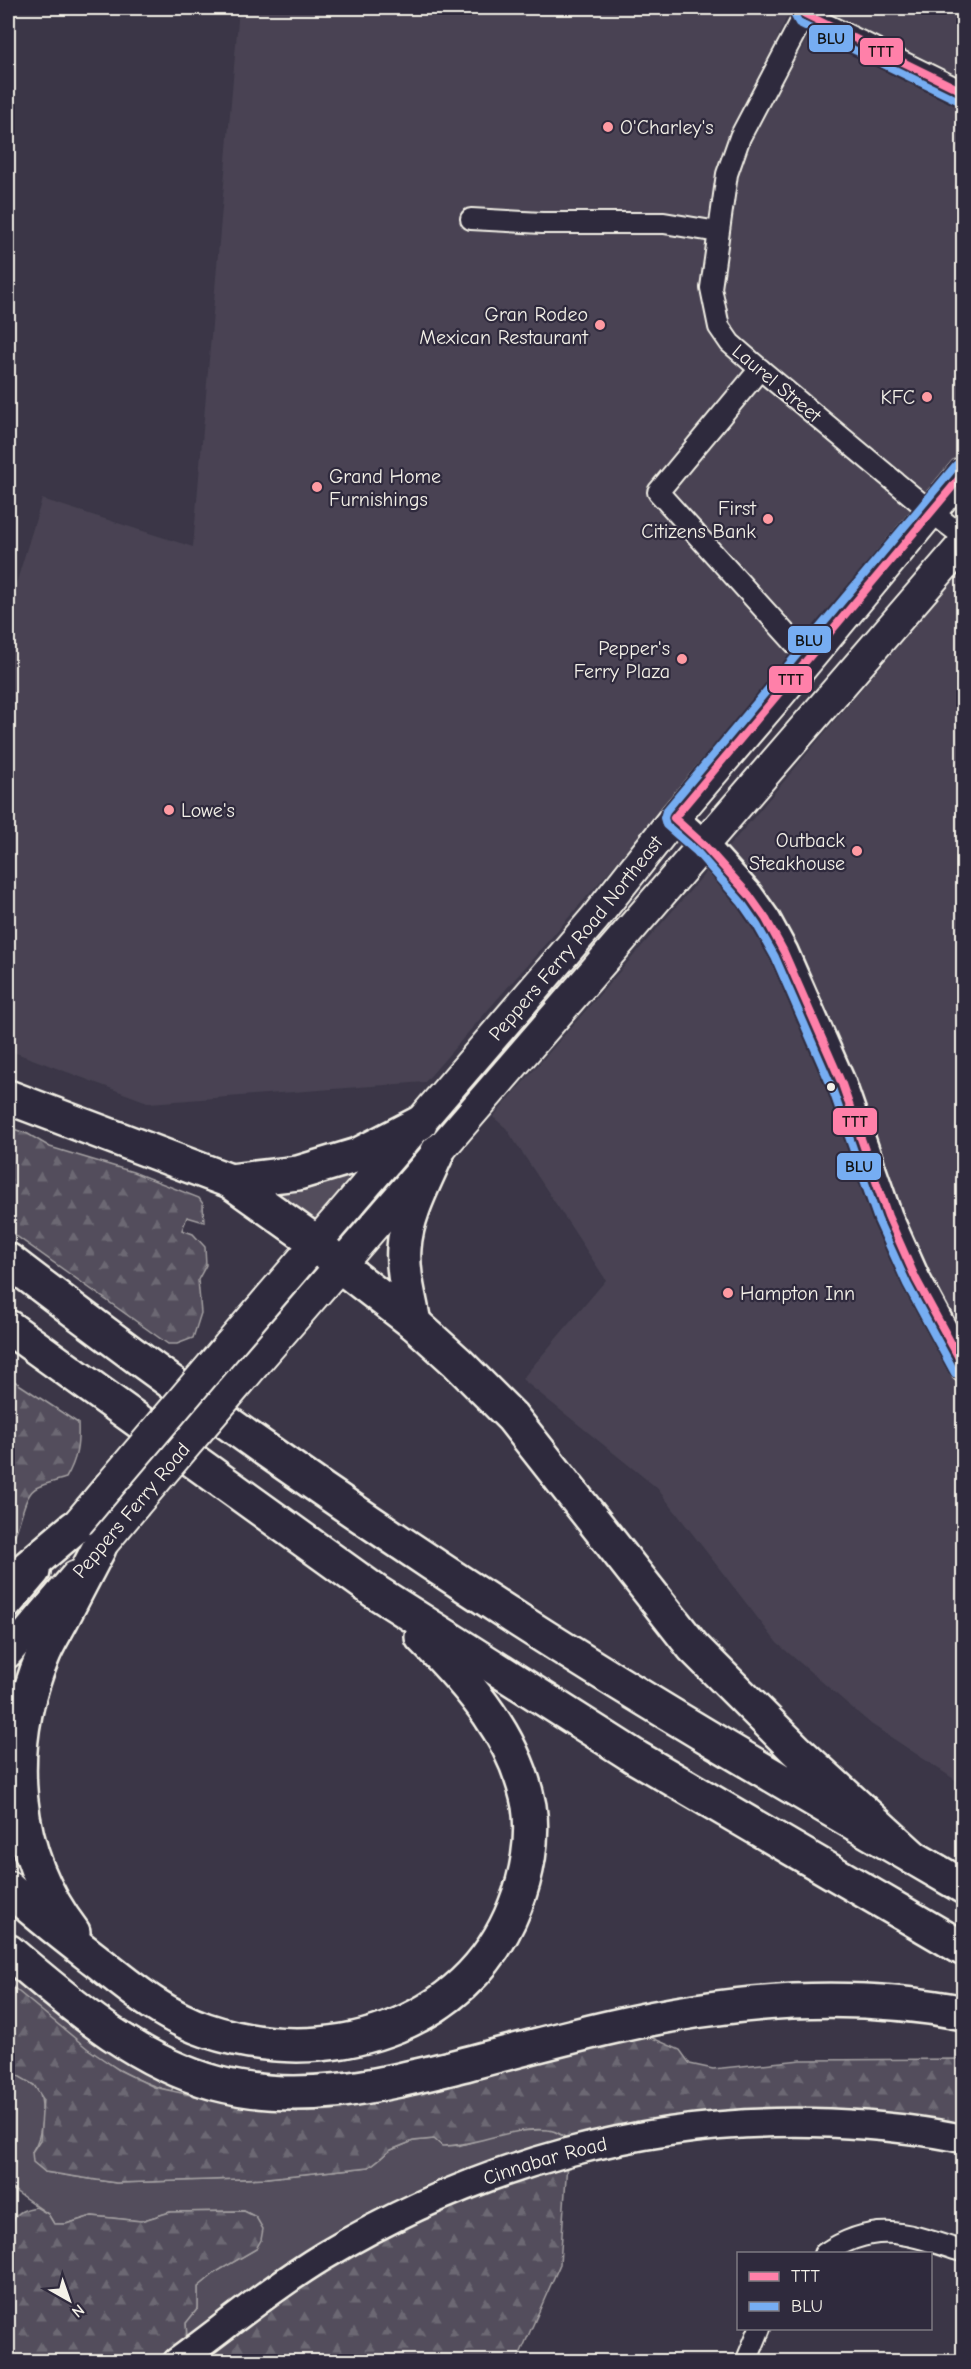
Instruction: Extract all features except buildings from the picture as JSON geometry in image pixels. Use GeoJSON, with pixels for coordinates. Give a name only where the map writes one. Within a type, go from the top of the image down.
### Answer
{"type":"FeatureCollection","features":[{"type":"Feature","properties":{"kind":"highway"},"geometry":{"type":"LineString","coordinates":[[8,1096],[230,1180],[414,1323],[458,1362],[512,1418],[693,1647],[795,1750],[914,1858]]}},
{"type":"Feature","properties":{"kind":"highway"},"geometry":{"type":"LineString","coordinates":[[230,1180],[298,1173],[358,1155],[420,1123]]}},
{"type":"Feature","properties":{"kind":"highway"},"geometry":{"type":"LineString","coordinates":[[414,1323],[406,1282],[404,1249],[409,1221],[438,1151]]}},
{"type":"Feature","properties":{"kind":"highway"},"geometry":{"type":"LineString","coordinates":[[8,1260],[249,1438],[410,1549],[666,1713],[963,1887]]}},
{"type":"Feature","properties":{"kind":"highway"},"geometry":{"type":"LineString","coordinates":[[8,1327],[41,1353],[376,1592],[637,1758],[963,1949]]}},
{"type":"Feature","properties":{"kind":"highway"},"geometry":{"type":"LineString","coordinates":[[8,1334],[41,1353]]}},
{"type":"Feature","properties":{"kind":"highway"},"geometry":{"type":"LineString","coordinates":[[8,1584],[74,1528]]}},
{"type":"Feature","properties":{"kind":"highway"},"geometry":{"type":"LineString","coordinates":[[99,1548],[42,1657],[29,1696],[22,1732],[19,1797],[24,1830],[34,1861],[49,1893],[66,1923],[88,1951],[116,1976]]}},
{"type":"Feature","properties":{"kind":"highway"},"geometry":{"type":"LineString","coordinates":[[8,1888],[40,1917],[143,1998],[204,2029],[235,2038],[273,2045],[313,2046],[348,2042],[381,2032],[417,2016],[446,1998],[476,1971],[497,1945],[523,1887],[530,1846],[529,1808],[508,1742],[483,1705],[442,1657],[376,1592]]}},
{"type":"Feature","properties":{"kind":"highway"},"geometry":{"type":"LineString","coordinates":[[8,1951],[83,2015],[111,2035],[176,2069],[251,2091],[321,2092],[377,2086],[611,2027],[724,2006],[838,2001],[905,2005],[963,2013]]}},
{"type":"Feature","properties":{"kind":"main road","name":"Peppers Ferry Road Northeast"},"geometry":{"type":"LineString","coordinates":[[254,1365],[420,1123],[595,918],[674,818],[963,472]]}},
{"type":"Feature","properties":{"kind":"main road","name":"Peppers Ferry Road Northeast"},"geometry":{"type":"LineString","coordinates":[[228,1346],[438,1151],[963,543]]}},
{"type":"Feature","properties":{"kind":"main road","name":"Peppers Ferry Road"},"geometry":{"type":"LineString","coordinates":[[74,1528],[228,1346]]}},
{"type":"Feature","properties":{"kind":"main road","name":"Peppers Ferry Road"},"geometry":{"type":"LineString","coordinates":[[99,1548],[254,1365]]}},
{"type":"Feature","properties":{"kind":"street"},"geometry":{"type":"LineString","coordinates":[[806,11],[963,92]]}},
{"type":"Feature","properties":{"kind":"street","name":"Laurel Street"},"geometry":{"type":"LineString","coordinates":[[806,11],[740,137],[727,174],[711,288],[719,327],[730,343],[760,369],[963,537]]}},
{"type":"Feature","properties":{"kind":"street"},"geometry":{"type":"LineString","coordinates":[[471,219],[542,223],[664,223],[718,232]]}},
{"type":"Feature","properties":{"kind":"street"},"geometry":{"type":"LineString","coordinates":[[760,369],[658,492],[808,658]]}},
{"type":"Feature","properties":{"kind":"street"},"geometry":{"type":"LineString","coordinates":[[674,818],[704,845],[749,895],[766,919],[784,952],[842,1084],[888,1216],[916,1279],[963,1368]]}},
{"type":"Feature","properties":{"kind":"street","name":"Peppers Ferry Road"},"geometry":{"type":"LineString","coordinates":[[8,1605],[74,1528]]}},
{"type":"Feature","properties":{"kind":"street","name":"Peppers Ferry Road"},"geometry":{"type":"LineString","coordinates":[[8,1654],[99,1548]]}},
{"type":"Feature","properties":{"kind":"street","name":"Cinnabar Road"},"geometry":{"type":"LineString","coordinates":[[177,2361],[287,2280],[353,2239],[426,2201],[486,2176],[541,2158],[626,2137],[748,2122],[870,2125],[963,2139]]}},
{"type":"Feature","properties":{"kind":"street"},"geometry":{"type":"LineString","coordinates":[[825,2252],[840,2242],[878,2231],[913,2235],[963,2252]]}},
{"type":"Feature","properties":{"kind":"street"},"geometry":{"type":"LineString","coordinates":[[747,2361],[759,2330]]}},
{"type":"Feature","properties":{"kind":"shaded area"},"geometry":{"type":"Polygon","coordinates":[[[239,8],[791,8],[777,39],[800,52],[822,8],[963,8],[963,455],[693,775],[425,1082],[150,1103],[8,1050],[8,610],[42,499],[193,547],[239,8]]]}},
{"type":"Feature","properties":{"kind":"shaded area"},"geometry":{"type":"Polygon","coordinates":[[[963,568],[963,1785],[871,1724],[777,1643],[657,1488],[522,1379],[606,1280],[506,1128],[493,1117],[749,823],[963,568]]]}},
{"type":"Feature","properties":{"kind":"green space"},"geometry":{"type":"Polygon","coordinates":[[[8,1127],[28,1134],[50,1147],[133,1172],[199,1198],[203,1204],[204,1222],[187,1217],[182,1230],[193,1234],[205,1247],[206,1265],[198,1280],[201,1313],[193,1338],[177,1344],[168,1344],[8,1230],[8,1127]]]}},
{"type":"Feature","properties":{"kind":"green space"},"geometry":{"type":"Polygon","coordinates":[[[351,1174],[351,1178],[328,1215],[313,1224],[267,1190],[351,1174]]]}},
{"type":"Feature","properties":{"kind":"green space"},"geometry":{"type":"Polygon","coordinates":[[[8,1377],[78,1423],[78,1445],[66,1478],[32,1491],[8,1546],[8,1377]]]}},
{"type":"Feature","properties":{"kind":"green space"},"geometry":{"type":"Polygon","coordinates":[[[8,1963],[176,2083],[171,2091],[148,2084],[104,2061],[64,2031],[8,1983],[8,1963]]]}},
{"type":"Feature","properties":{"kind":"green space"},"geometry":{"type":"Polygon","coordinates":[[[8,1983],[88,2049],[119,2070],[154,2087],[214,2100],[298,2112],[332,2110],[368,2104],[641,2033],[680,2050],[690,2064],[713,2069],[801,2060],[963,2059],[963,2127],[569,2139],[553,2131],[534,2130],[508,2133],[455,2145],[442,2146],[434,2139],[413,2141],[391,2150],[369,2167],[267,2178],[116,2183],[45,2172],[33,2162],[32,2152],[40,2140],[43,2099],[34,2085],[8,2070],[8,1983]]]}},
{"type":"Feature","properties":{"kind":"green space"},"geometry":{"type":"Polygon","coordinates":[[[8,2070],[32,2084],[40,2093],[42,2120],[39,2137],[32,2152],[45,2172],[116,2183],[267,2178],[369,2167],[391,2150],[413,2141],[434,2139],[458,2146],[505,2132],[550,2129],[569,2139],[454,2176],[383,2209],[187,2340],[186,2323],[198,2308],[198,2287],[216,2272],[256,2249],[256,2217],[244,2211],[170,2212],[141,2221],[92,2216],[66,2224],[54,2224],[48,2214],[8,2186],[8,2070]]]}},
{"type":"Feature","properties":{"kind":"green space"},"geometry":{"type":"Polygon","coordinates":[[[567,2163],[560,2264],[517,2361],[199,2362],[295,2290],[346,2257],[440,2208],[567,2163]]]}},
{"type":"Feature","properties":{"kind":"green space"},"geometry":{"type":"Polygon","coordinates":[[[36,2207],[48,2214],[54,2224],[66,2224],[92,2216],[141,2221],[170,2212],[244,2211],[256,2217],[263,2229],[256,2249],[216,2272],[198,2287],[198,2308],[186,2323],[187,2340],[159,2361],[8,2361],[6,2269],[9,2233],[17,2215],[36,2207]]]}},
{"type":"Feature","properties":{"kind":"transit line","name":"BLU"},"geometry":{"type":"LineString","coordinates":[[797,8],[795,16],[799,23],[959,101]]}},
{"type":"Feature","properties":{"kind":"transit line","name":"TTT"},"geometry":{"type":"LineString","coordinates":[[808,8],[805,14],[964,92]]}},
{"type":"Feature","properties":{"kind":"transit line","name":"BLU"},"geometry":{"type":"LineString","coordinates":[[955,1373],[907,1284],[878,1220],[832,1088],[775,957],[741,902],[697,852],[666,825],[664,818],[666,811],[956,465]]}},
{"type":"Feature","properties":{"kind":"transit line","name":"TTT"},"geometry":{"type":"LineString","coordinates":[[964,473],[674,818],[704,845],[749,895],[766,919],[784,952],[842,1084],[888,1216],[916,1279],[964,1367]]}},
{"type":"Feature","properties":{"kind":"place","name":"O'Charley's"},"geometry":{"type":"Point","coordinates":[608,127]}},
{"type":"Feature","properties":{"kind":"place","name":"Gran Rodeo Mexican Restaurant"},"geometry":{"type":"Point","coordinates":[600,325]}},
{"type":"Feature","properties":{"kind":"place","name":"KFC"},"geometry":{"type":"Point","coordinates":[927,397]}},
{"type":"Feature","properties":{"kind":"place","name":"Grand Home Furnishings"},"geometry":{"type":"Point","coordinates":[317,487]}},
{"type":"Feature","properties":{"kind":"place","name":"First Citizens Bank"},"geometry":{"type":"Point","coordinates":[768,519]}},
{"type":"Feature","properties":{"kind":"place","name":"Pepper's Ferry Plaza"},"geometry":{"type":"Point","coordinates":[682,659]}},
{"type":"Feature","properties":{"kind":"place","name":"Lowe's"},"geometry":{"type":"Point","coordinates":[169,810]}},
{"type":"Feature","properties":{"kind":"place","name":"Outback Steakhouse"},"geometry":{"type":"Point","coordinates":[857,851]}},
{"type":"Feature","properties":{"kind":"place","name":"Hampton Inn"},"geometry":{"type":"Point","coordinates":[728,1293]}}]}
